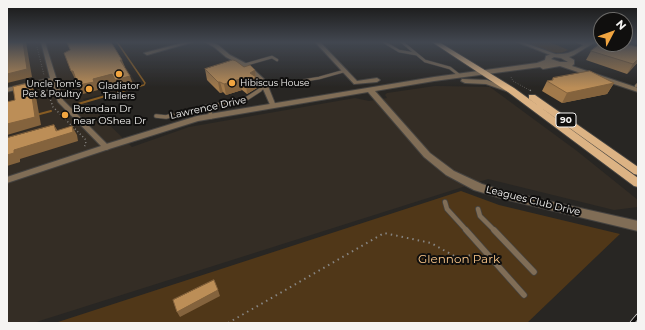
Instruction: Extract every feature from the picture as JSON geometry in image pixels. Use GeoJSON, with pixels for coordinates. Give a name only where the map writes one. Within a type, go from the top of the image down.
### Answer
{"type":"FeatureCollection","features":[{"type":"Feature","properties":{"kind":"main road","name":"90"},"geometry":{"type":"LineString","coordinates":[[459,57],[491,74],[638,183]]}},
{"type":"Feature","properties":{"kind":"main road","name":"90"},"geometry":{"type":"LineString","coordinates":[[466,57],[548,108],[638,172]]}},
{"type":"Feature","properties":{"kind":"street"},"geometry":{"type":"LineString","coordinates":[[47,57],[59,97],[63,104],[106,147]]}},
{"type":"Feature","properties":{"kind":"street"},"geometry":{"type":"LineString","coordinates":[[230,57],[244,65],[263,81],[272,106]]}},
{"type":"Feature","properties":{"kind":"street"},"geometry":{"type":"LineString","coordinates":[[331,57],[356,83],[377,80]]}},
{"type":"Feature","properties":{"kind":"street"},"geometry":{"type":"LineString","coordinates":[[545,57],[561,65],[638,87]]}},
{"type":"Feature","properties":{"kind":"street"},"geometry":{"type":"LineString","coordinates":[[491,74],[538,65],[554,57]]}},
{"type":"Feature","properties":{"kind":"street"},"geometry":{"type":"LineString","coordinates":[[564,57],[572,59],[594,73],[638,87]]}},
{"type":"Feature","properties":{"kind":"street"},"geometry":{"type":"LineString","coordinates":[[491,74],[570,64],[572,59]]}},
{"type":"Feature","properties":{"kind":"street"},"geometry":{"type":"LineString","coordinates":[[458,77],[469,70],[468,63]]}},
{"type":"Feature","properties":{"kind":"street","name":"Lawrence Drive"},"geometry":{"type":"LineString","coordinates":[[7,180],[178,124],[272,106],[420,81],[491,74]]}},
{"type":"Feature","properties":{"kind":"street"},"geometry":{"type":"LineString","coordinates":[[458,77],[484,81],[511,90]]}},
{"type":"Feature","properties":{"kind":"street"},"geometry":{"type":"LineString","coordinates":[[7,90],[53,79]]}},
{"type":"Feature","properties":{"kind":"street","name":"Leagues Club Drive"},"geometry":{"type":"LineString","coordinates":[[370,90],[427,156],[450,173],[478,187],[504,195],[638,226]]}},
{"type":"Feature","properties":{"kind":"lane"},"geometry":{"type":"LineString","coordinates":[[244,65],[271,57]]}},
{"type":"Feature","properties":{"kind":"lane"},"geometry":{"type":"LineString","coordinates":[[273,57],[277,60]]}},
{"type":"Feature","properties":{"kind":"lane"},"geometry":{"type":"LineString","coordinates":[[421,57],[425,61],[449,67],[458,77]]}},
{"type":"Feature","properties":{"kind":"lane"},"geometry":{"type":"LineString","coordinates":[[156,116],[166,117],[209,106],[243,100],[265,87],[319,78],[344,71]]}},
{"type":"Feature","properties":{"kind":"lane"},"geometry":{"type":"LineString","coordinates":[[209,106],[211,117]]}},
{"type":"Feature","properties":{"kind":"lane"},"geometry":{"type":"LineString","coordinates":[[445,202],[447,208],[524,295]]}},
{"type":"Feature","properties":{"kind":"lane"},"geometry":{"type":"LineString","coordinates":[[478,208],[480,216],[534,272]]}},
{"type":"Feature","properties":{"kind":"path"},"geometry":{"type":"LineString","coordinates":[[40,57],[44,76],[40,79],[42,85],[47,87],[53,107],[85,139],[86,144],[84,148]]}},
{"type":"Feature","properties":{"kind":"path"},"geometry":{"type":"LineString","coordinates":[[228,323],[384,233],[394,233],[413,240],[431,243],[449,256],[460,259],[484,250]]}},
{"type":"Feature","properties":{"kind":"shaded area"},"geometry":{"type":"Polygon","coordinates":[[[7,57],[120,57],[138,86],[83,99],[132,147],[189,127],[355,98],[369,101],[387,98],[385,95],[387,93],[435,86],[490,87],[577,151],[638,200],[638,207],[614,210],[488,179],[33,323],[7,323],[7,57]]]}},
{"type":"Feature","properties":{"kind":"green space","name":"Glennon Park"},"geometry":{"type":"Polygon","coordinates":[[[461,191],[499,205],[620,234],[527,323],[55,323],[461,191]]]}},
{"type":"Feature","properties":{"kind":"building"},"geometry":{"type":"Polygon","coordinates":[[[7,57],[25,57],[27,69],[7,74],[7,57]]]}},
{"type":"Feature","properties":{"kind":"building"},"geometry":{"type":"Polygon","coordinates":[[[66,57],[120,57],[122,60],[120,60],[130,76],[115,80],[112,74],[93,79],[94,82],[78,85],[73,71],[71,71],[66,57]]]}},
{"type":"Feature","properties":{"kind":"building"},"geometry":{"type":"Polygon","coordinates":[[[612,57],[638,57],[633,64],[612,57]]]}},
{"type":"Feature","properties":{"kind":"building"},"geometry":{"type":"Polygon","coordinates":[[[233,60],[244,67],[250,65],[255,70],[250,73],[256,77],[246,84],[240,79],[224,84],[218,82],[205,69],[233,60]]]}},
{"type":"Feature","properties":{"kind":"building"},"geometry":{"type":"Polygon","coordinates":[[[590,71],[614,83],[567,93],[547,81],[553,80],[553,78],[590,71]]]}},
{"type":"Feature","properties":{"kind":"building"},"geometry":{"type":"Polygon","coordinates":[[[30,83],[35,117],[7,124],[7,102],[15,100],[13,87],[30,83]]]}},
{"type":"Feature","properties":{"kind":"building"},"geometry":{"type":"Polygon","coordinates":[[[54,125],[56,131],[72,126],[73,132],[14,150],[14,153],[7,155],[7,138],[54,125]]]}},
{"type":"Feature","properties":{"kind":"building"},"geometry":{"type":"Polygon","coordinates":[[[214,280],[218,290],[177,312],[173,300],[214,280]]]}},
{"type":"Feature","properties":{"kind":"waterway"},"geometry":{"type":"LineString","coordinates":[[122,91],[144,85],[145,83],[128,57]]}},
{"type":"Feature","properties":{"kind":"waterway"},"geometry":{"type":"LineString","coordinates":[[78,104],[126,90]]}},
{"type":"Feature","properties":{"kind":"waterway"},"geometry":{"type":"LineString","coordinates":[[36,115],[51,111]]}},
{"type":"Feature","properties":{"kind":"railway"},"geometry":{"type":"LineString","coordinates":[[632,323],[638,316]]}},
{"type":"Feature","properties":{"kind":"place","name":"Gladiator Trailers"},"geometry":{"type":"Point","coordinates":[119,74]}},
{"type":"Feature","properties":{"kind":"place","name":"Hibiscus House"},"geometry":{"type":"Point","coordinates":[232,83]}},
{"type":"Feature","properties":{"kind":"place","name":"Uncle Tom's Pet & Poultry"},"geometry":{"type":"Point","coordinates":[89,89]}},
{"type":"Feature","properties":{"kind":"place","name":"Brendan Dr near OShea Dr"},"geometry":{"type":"Point","coordinates":[65,115]}}]}
